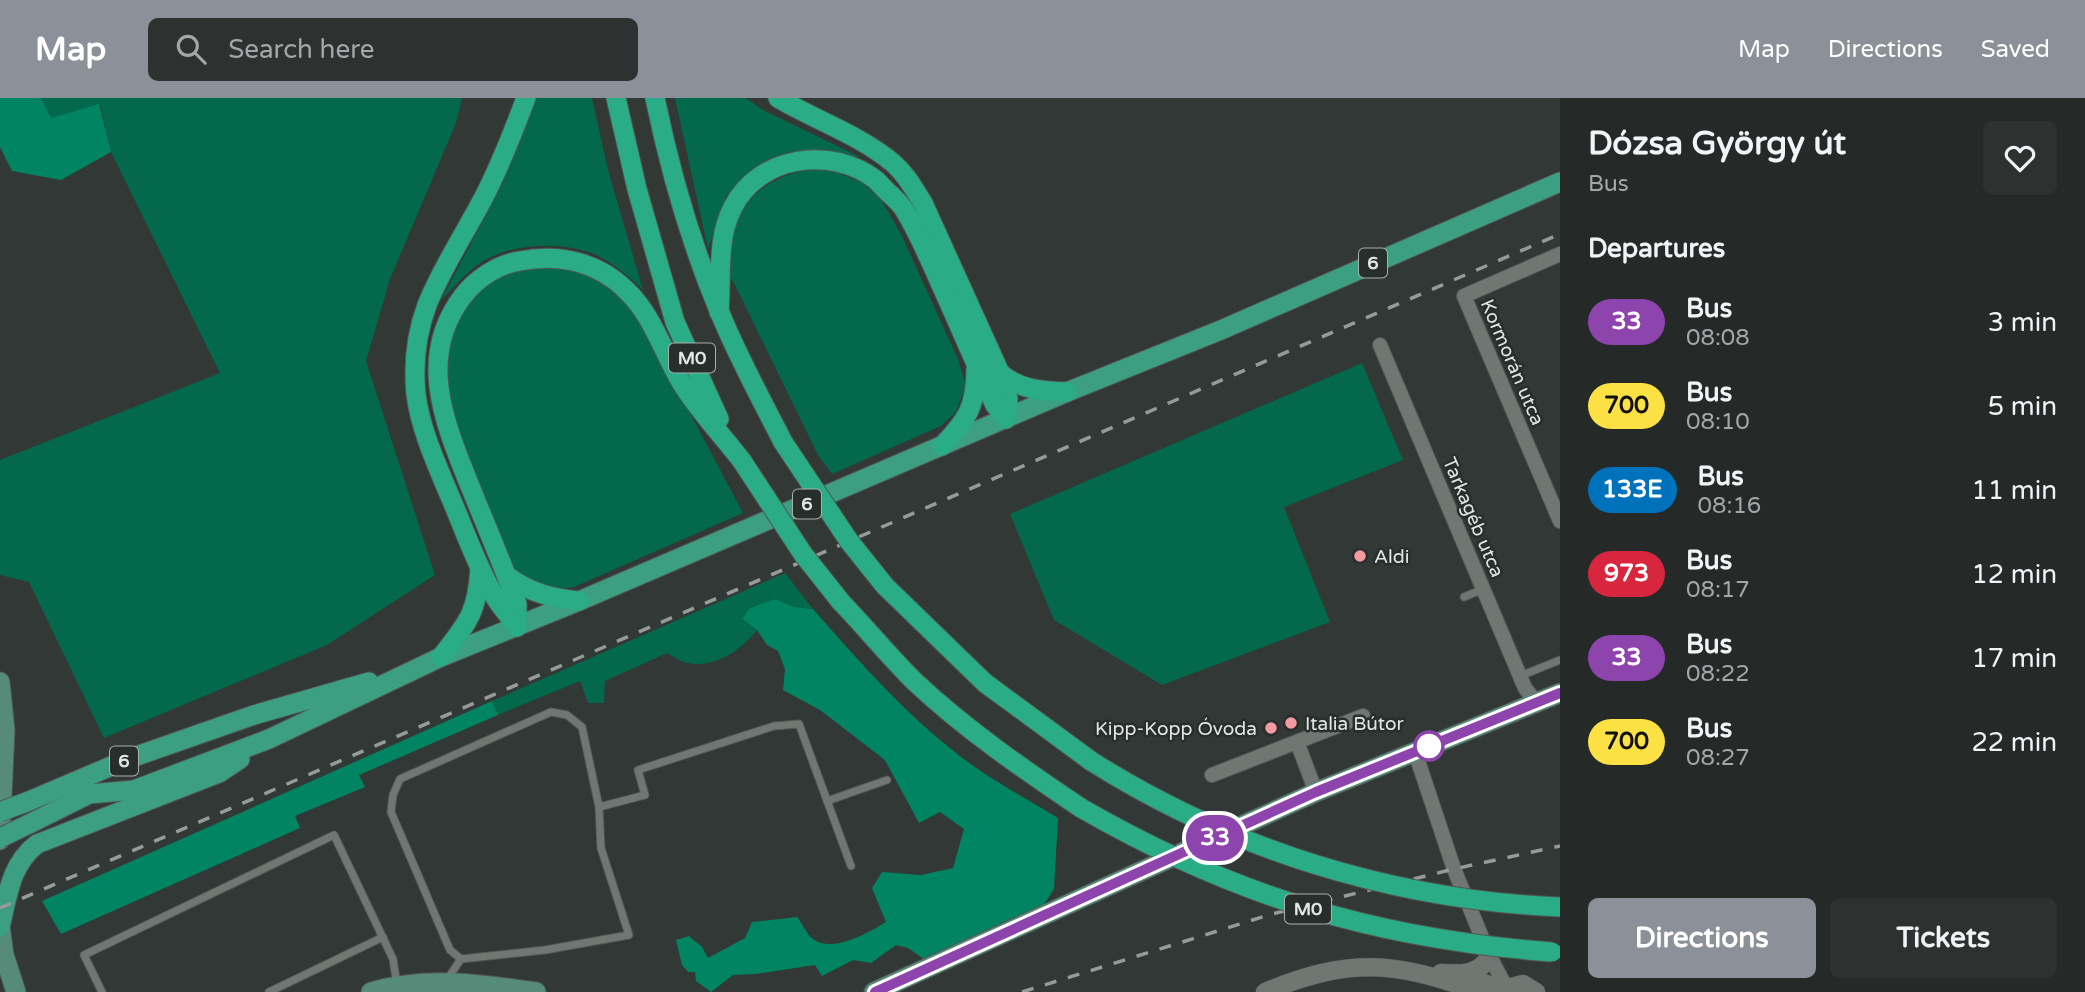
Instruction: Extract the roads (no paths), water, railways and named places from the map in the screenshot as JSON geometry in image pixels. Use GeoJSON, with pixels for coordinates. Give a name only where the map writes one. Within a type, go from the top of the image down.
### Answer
{"type":"FeatureCollection","features":[{"type":"Feature","properties":{"kind":"highway"},"geometry":{"type":"LineString","coordinates":[[517,627],[495,597],[480,567],[436,462],[422,423],[416,395],[415,366],[418,339],[427,306],[487,192],[526,98]]}},
{"type":"Feature","properties":{"kind":"highway","name":"M0"},"geometry":{"type":"LineString","coordinates":[[616,98],[637,189],[675,322],[721,424],[803,554],[841,602],[913,679],[946,709],[1006,756],[1081,808],[1189,864],[1281,901],[1322,914],[1419,937],[1556,952]]}},
{"type":"Feature","properties":{"kind":"highway","name":"M0"},"geometry":{"type":"LineString","coordinates":[[655,98],[662,134],[688,224],[719,312],[783,442],[849,541],[885,586],[985,684],[1091,761],[1127,784],[1202,823],[1317,866],[1393,886],[1460,898],[1560,907]]}},
{"type":"Feature","properties":{"kind":"highway"},"geometry":{"type":"LineString","coordinates":[[778,98],[871,148],[894,163],[909,180],[928,213],[1000,373],[1008,399],[1006,419]]}},
{"type":"Feature","properties":{"kind":"highway"},"geometry":{"type":"LineString","coordinates":[[719,312],[722,278],[720,250],[724,226],[739,196],[750,184],[775,166],[812,159],[850,166],[876,180],[904,209],[925,248],[995,405],[1006,419]]}},
{"type":"Feature","properties":{"kind":"highway"},"geometry":{"type":"LineString","coordinates":[[517,627],[517,604],[448,432],[437,372],[446,324],[455,307],[469,288],[491,271],[512,262],[541,257],[582,263],[611,278],[628,291],[656,332],[681,383],[742,461]]}},
{"type":"Feature","properties":{"kind":"highway"},"geometry":{"type":"LineString","coordinates":[[942,446],[960,427],[972,407],[976,387],[976,363]]}},
{"type":"Feature","properties":{"kind":"highway"},"geometry":{"type":"LineString","coordinates":[[1000,373],[1012,383],[1028,388],[1068,392]]}},
{"type":"Feature","properties":{"kind":"highway"},"geometry":{"type":"LineString","coordinates":[[434,661],[473,612],[478,596],[480,567]]}},
{"type":"Feature","properties":{"kind":"highway"},"geometry":{"type":"LineString","coordinates":[[507,576],[530,591],[551,598],[579,601]]}},
{"type":"Feature","properties":{"kind":"main road","name":"6"},"geometry":{"type":"LineString","coordinates":[[0,839],[89,794],[134,790],[269,739],[434,661],[1068,392],[1221,330],[1560,182]]}},
{"type":"Feature","properties":{"kind":"main road","name":"6"},"geometry":{"type":"LineString","coordinates":[[0,812],[179,741],[254,715],[434,661]]}},
{"type":"Feature","properties":{"kind":"main road"},"geometry":{"type":"LineString","coordinates":[[0,682],[5,730],[0,839]]}},
{"type":"Feature","properties":{"kind":"main road"},"geometry":{"type":"LineString","coordinates":[[874,992],[1316,792],[1560,693]]}},
{"type":"Feature","properties":{"kind":"main road"},"geometry":{"type":"LineString","coordinates":[[16,992],[4,955],[0,926],[20,859],[37,844],[219,773],[269,739]]}},
{"type":"Feature","properties":{"kind":"main road"},"geometry":{"type":"LineString","coordinates":[[371,992],[397,986],[445,982],[536,992]]}},
{"type":"Feature","properties":{"kind":"street","name":"Kormorán utca"},"geometry":{"type":"LineString","coordinates":[[1560,254],[1464,296],[1560,521]]}},
{"type":"Feature","properties":{"kind":"street","name":"Tarkagéb utca"},"geometry":{"type":"LineString","coordinates":[[1380,345],[1525,688],[1536,702]]}},
{"type":"Feature","properties":{"kind":"street"},"geometry":{"type":"LineString","coordinates":[[1212,775],[1363,716]]}},
{"type":"Feature","properties":{"kind":"street"},"geometry":{"type":"LineString","coordinates":[[1297,742],[1316,792]]}},
{"type":"Feature","properties":{"kind":"street"},"geometry":{"type":"LineString","coordinates":[[1415,752],[1454,869],[1490,958],[1511,989]]}},
{"type":"Feature","properties":{"kind":"street"},"geometry":{"type":"LineString","coordinates":[[1265,992],[1332,969],[1371,966],[1458,974],[1480,969],[1490,958]]}},
{"type":"Feature","properties":{"kind":"street"},"geometry":{"type":"LineString","coordinates":[[1391,967],[1432,984],[1484,984],[1511,989],[1527,986],[1536,992]]}},
{"type":"Feature","properties":{"kind":"street"},"geometry":{"type":"LineString","coordinates":[[1451,982],[1479,992]]}},
{"type":"Feature","properties":{"kind":"lane"},"geometry":{"type":"LineString","coordinates":[[1464,597],[1485,592]]}},
{"type":"Feature","properties":{"kind":"lane"},"geometry":{"type":"LineString","coordinates":[[1520,676],[1560,660]]}},
{"type":"Feature","properties":{"kind":"lane"},"geometry":{"type":"LineString","coordinates":[[551,712],[567,715],[582,727],[599,807],[601,848],[629,935],[545,950],[461,958],[450,950],[391,812],[393,795],[400,779],[551,712]]}},
{"type":"Feature","properties":{"kind":"lane"},"geometry":{"type":"LineString","coordinates":[[599,807],[645,795],[638,770],[774,726],[799,724],[851,866]]}},
{"type":"Feature","properties":{"kind":"lane"},"geometry":{"type":"LineString","coordinates":[[827,801],[887,780]]}},
{"type":"Feature","properties":{"kind":"lane"},"geometry":{"type":"LineString","coordinates":[[102,992],[84,955],[334,835],[393,958],[397,986]]}},
{"type":"Feature","properties":{"kind":"lane"},"geometry":{"type":"LineString","coordinates":[[269,992],[383,937]]}},
{"type":"Feature","properties":{"kind":"lane"},"geometry":{"type":"LineString","coordinates":[[445,982],[461,958]]}},
{"type":"Feature","properties":{"kind":"railway"},"geometry":{"type":"LineString","coordinates":[[0,908],[1560,234]]}},
{"type":"Feature","properties":{"kind":"railway"},"geometry":{"type":"LineString","coordinates":[[1022,992],[1272,914],[1560,846]]}},
{"type":"Feature","properties":{"kind":"place","name":"Aldi"},"geometry":{"type":"Point","coordinates":[1360,556]}},
{"type":"Feature","properties":{"kind":"place","name":"Italia Bútor"},"geometry":{"type":"Point","coordinates":[1291,723]}},
{"type":"Feature","properties":{"kind":"place","name":"Kipp-Kopp Óvoda"},"geometry":{"type":"Point","coordinates":[1271,728]}}]}
